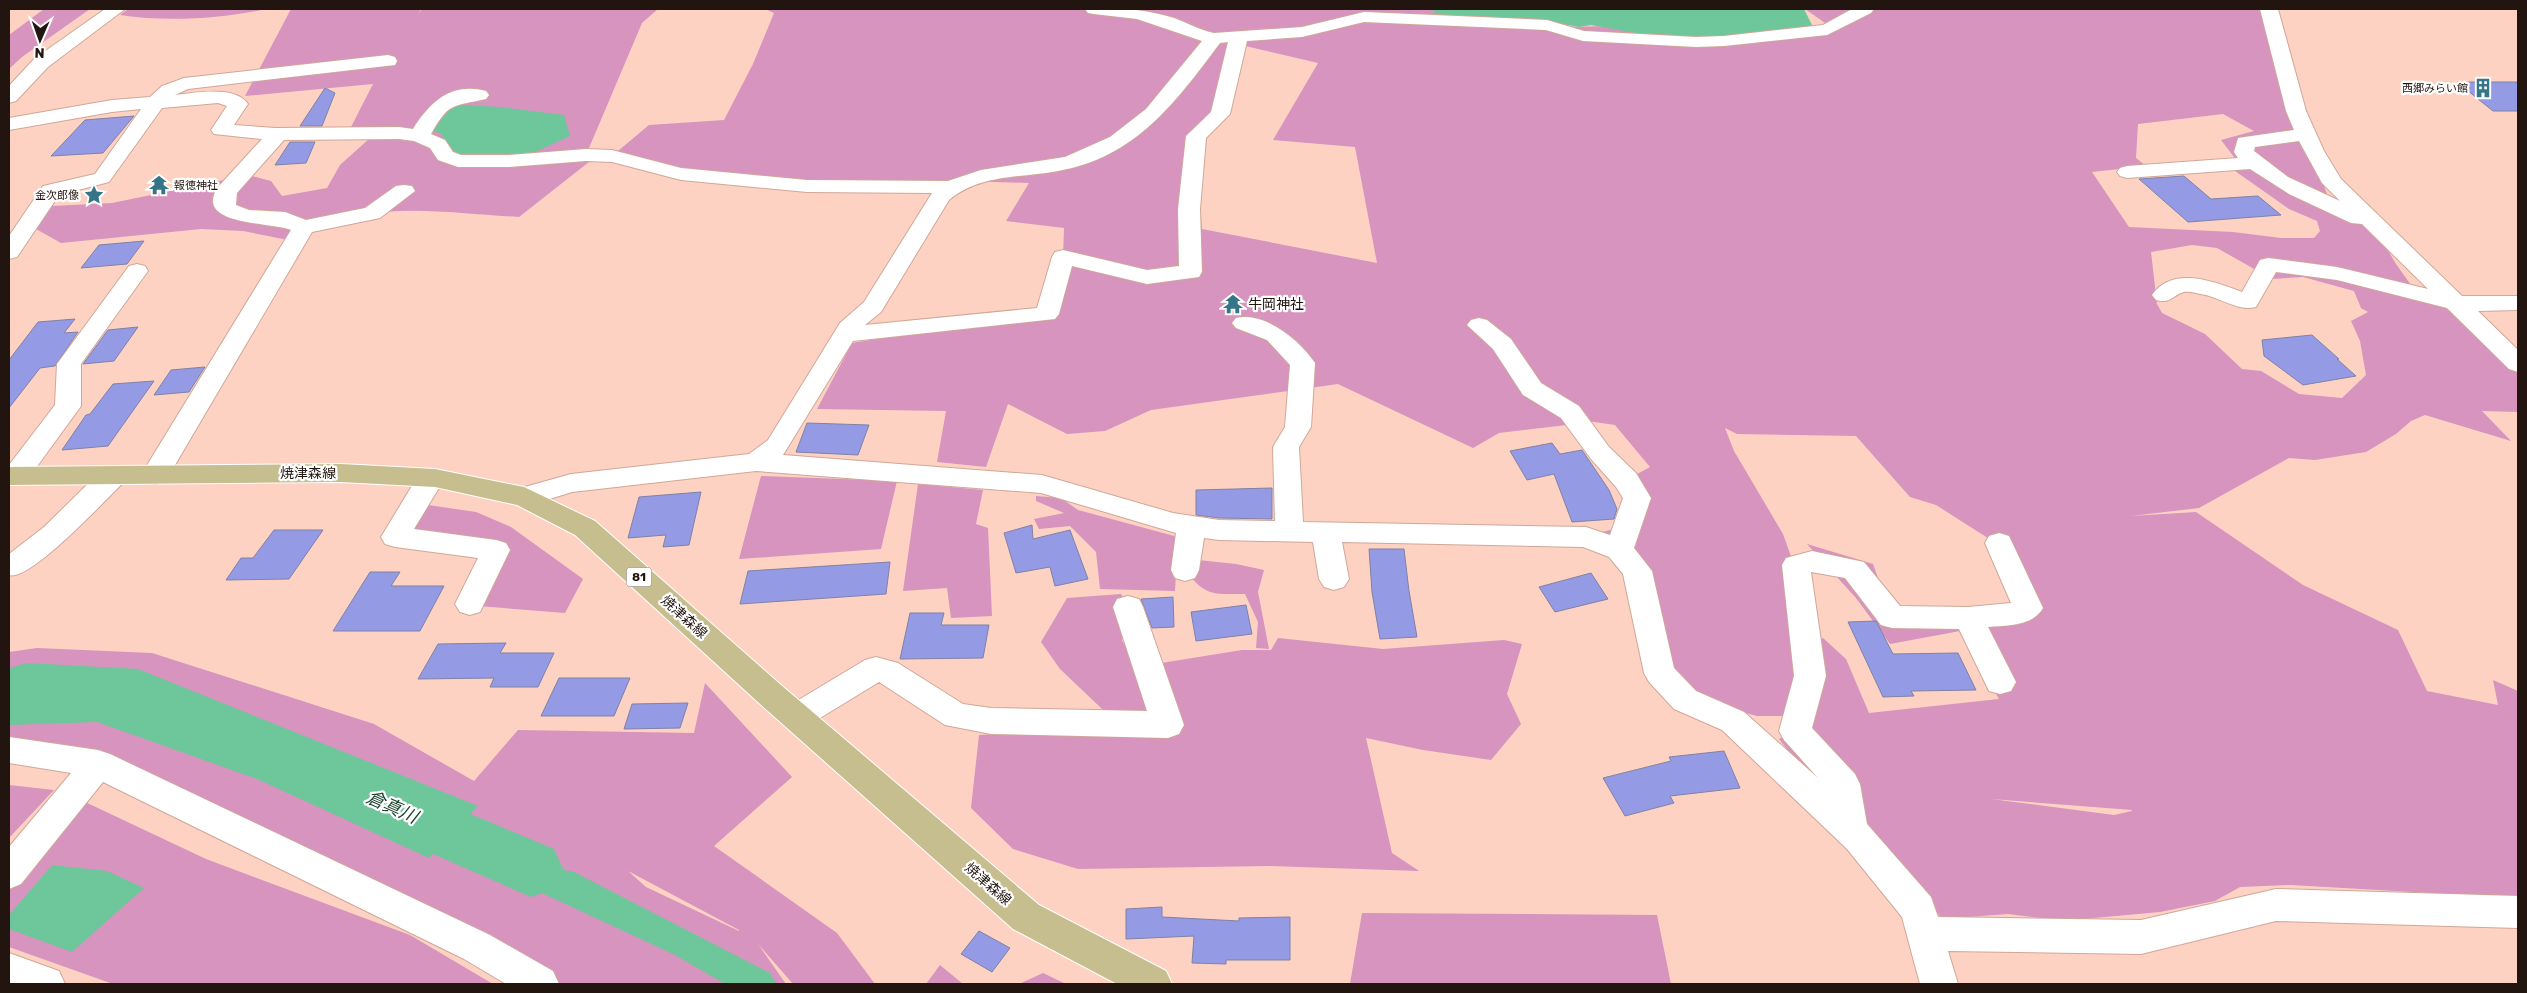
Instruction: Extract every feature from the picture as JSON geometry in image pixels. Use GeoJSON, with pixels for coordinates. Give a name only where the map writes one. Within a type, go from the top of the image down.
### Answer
{"type":"FeatureCollection","features":[{"type":"Feature","properties":{"kind":"main road","name":"焼津森線"},"geometry":{"type":"LineString","coordinates":[[12,476],[341,473],[431,478],[485,487],[524,497],[585,528],[796,717],[1026,917],[1153,984]]}},
{"type":"Feature","properties":{"kind":"street"},"geometry":{"type":"LineString","coordinates":[[9,97],[41,63],[116,9]]}},
{"type":"Feature","properties":{"kind":"street"},"geometry":{"type":"LineString","coordinates":[[1094,9],[1139,14],[1170,23],[1196,35],[1214,38],[1302,32],[1364,17],[1546,25],[1583,36],[1724,41],[1827,30],[1865,9]]}},
{"type":"Feature","properties":{"kind":"street"},"geometry":{"type":"LineString","coordinates":[[2269,9],[2296,111],[2306,134],[2333,183],[2518,364]]}},
{"type":"Feature","properties":{"kind":"street"},"geometry":{"type":"LineString","coordinates":[[845,334],[1046,314],[1063,257],[1147,277],[1191,272],[1189,209],[1196,136],[1220,114],[1239,36]]}},
{"type":"Feature","properties":{"kind":"street"},"geometry":{"type":"LineString","coordinates":[[756,462],[777,446],[852,323],[873,307],[941,196],[952,187],[980,177],[1070,162],[1109,148],[1138,129],[1156,113],[1214,38]]}},
{"type":"Feature","properties":{"kind":"street"},"geometry":{"type":"LineString","coordinates":[[117,125],[168,90],[184,84],[388,61]]}},
{"type":"Feature","properties":{"kind":"street"},"geometry":{"type":"LineString","coordinates":[[419,136],[440,104],[458,97],[479,95]]}},
{"type":"Feature","properties":{"kind":"street"},"geometry":{"type":"LineString","coordinates":[[9,124],[112,106],[220,96],[238,104],[221,130],[278,134],[398,133],[419,136],[438,144],[445,156],[458,161],[509,161],[586,154],[612,156],[691,175],[807,186],[952,187]]}},
{"type":"Feature","properties":{"kind":"street"},"geometry":{"type":"LineString","coordinates":[[9,252],[51,191],[102,178],[149,103]]}},
{"type":"Feature","properties":{"kind":"street"},"geometry":{"type":"LineString","coordinates":[[278,134],[226,192],[225,208],[246,216],[285,219],[304,227],[372,213],[404,191]]}},
{"type":"Feature","properties":{"kind":"street"},"geometry":{"type":"LineString","coordinates":[[2306,134],[2245,142],[2244,152],[2252,164],[2297,189],[2378,227]]}},
{"type":"Feature","properties":{"kind":"street"},"geometry":{"type":"LineString","coordinates":[[2127,172],[2252,164]]}},
{"type":"Feature","properties":{"kind":"street"},"geometry":{"type":"LineString","coordinates":[[9,222],[33,217]]}},
{"type":"Feature","properties":{"kind":"street"},"geometry":{"type":"LineString","coordinates":[[154,475],[304,227]]}},
{"type":"Feature","properties":{"kind":"street"},"geometry":{"type":"LineString","coordinates":[[2164,295],[2180,285],[2206,287],[2248,302],[2268,265],[2287,265],[2350,276],[2456,302],[2518,303]]}},
{"type":"Feature","properties":{"kind":"street"},"geometry":{"type":"LineString","coordinates":[[12,476],[68,406],[69,364],[137,271]]}},
{"type":"Feature","properties":{"kind":"street"},"geometry":{"type":"LineString","coordinates":[[1244,323],[1276,335],[1303,363],[1298,427],[1286,447],[1289,532]]}},
{"type":"Feature","properties":{"kind":"street"},"geometry":{"type":"LineString","coordinates":[[1479,325],[1502,344],[1532,389],[1570,412],[1600,453],[1630,486],[1637,498],[1619,550]]}},
{"type":"Feature","properties":{"kind":"street"},"geometry":{"type":"LineString","coordinates":[[524,497],[571,483],[756,462],[1042,484],[1173,523],[1219,530],[1586,537],[1619,550],[1636,571],[1660,674],[1685,700],[1733,721],[1851,830],[1918,909],[1939,984]]}},
{"type":"Feature","properties":{"kind":"street"},"geometry":{"type":"LineString","coordinates":[[13,566],[54,534],[114,475]]}},
{"type":"Feature","properties":{"kind":"street"},"geometry":{"type":"LineString","coordinates":[[431,478],[395,537],[496,550],[470,604]]}},
{"type":"Feature","properties":{"kind":"street"},"geometry":{"type":"LineString","coordinates":[[1185,570],[1191,526]]}},
{"type":"Feature","properties":{"kind":"street"},"geometry":{"type":"LineString","coordinates":[[1326,532],[1334,579]]}},
{"type":"Feature","properties":{"kind":"street"},"geometry":{"type":"LineString","coordinates":[[1851,830],[1843,784],[1796,731],[1810,676],[1796,566],[1812,561],[1854,569],[1892,617],[1968,618],[2018,613],[2028,608],[1999,543]]}},
{"type":"Feature","properties":{"kind":"street"},"geometry":{"type":"LineString","coordinates":[[796,717],[876,669],[887,672],[956,716],[991,721],[1168,725],[1128,607]]}},
{"type":"Feature","properties":{"kind":"street"},"geometry":{"type":"LineString","coordinates":[[1968,618],[2000,682]]}},
{"type":"Feature","properties":{"kind":"street"},"geometry":{"type":"LineString","coordinates":[[9,750],[98,764],[477,947],[540,984]]}},
{"type":"Feature","properties":{"kind":"street"},"geometry":{"type":"LineString","coordinates":[[9,873],[98,764]]}},
{"type":"Feature","properties":{"kind":"street"},"geometry":{"type":"LineString","coordinates":[[1925,934],[2141,937],[2276,905],[2518,912]]}},
{"type":"Feature","properties":{"kind":"street"},"geometry":{"type":"LineString","coordinates":[[9,970],[46,984]]}},
{"type":"Feature","properties":{"kind":"shaded area"},"geometry":{"type":"Polygon","coordinates":[[[44,9],[90,9],[22,57],[9,69],[9,35],[44,9]]]}},
{"type":"Feature","properties":{"kind":"shaded area"},"geometry":{"type":"Polygon","coordinates":[[[128,9],[266,9],[212,17],[175,19],[120,15],[128,9]]]}},
{"type":"Feature","properties":{"kind":"shaded area"},"geometry":{"type":"Polygon","coordinates":[[[291,9],[421,9],[418,14],[422,9],[658,9],[642,23],[589,148],[527,159],[594,158],[519,217],[422,211],[373,213],[350,217],[328,224],[298,242],[243,231],[201,229],[61,243],[36,229],[43,214],[52,206],[112,203],[248,175],[271,181],[282,196],[327,188],[340,165],[370,138],[387,136],[419,140],[429,148],[441,151],[424,130],[350,129],[373,84],[245,96],[291,9]]]}},
{"type":"Feature","properties":{"kind":"shaded area"},"geometry":{"type":"Polygon","coordinates":[[[765,9],[1508,9],[1559,27],[1616,26],[1737,44],[1833,31],[1868,9],[2269,9],[2287,77],[2284,80],[2327,194],[2324,194],[2358,220],[2386,247],[2411,285],[2404,290],[2449,301],[2518,371],[2518,412],[2482,411],[2511,441],[2425,415],[2411,421],[2396,434],[2366,452],[2315,460],[2289,458],[2199,508],[2131,516],[2196,512],[2303,585],[2398,630],[2427,691],[2498,705],[2493,680],[2518,691],[2518,898],[2291,885],[2240,887],[2215,901],[2160,912],[2056,920],[2008,914],[1942,919],[1884,844],[1849,804],[1797,762],[1779,739],[1795,731],[1817,706],[1810,676],[1808,644],[1823,638],[1846,659],[1869,713],[1999,699],[1960,631],[1890,644],[1856,598],[1807,544],[1873,564],[1892,617],[2038,600],[2002,547],[1936,505],[1910,497],[1856,436],[1737,434],[1725,428],[1734,451],[1783,534],[1797,573],[1807,655],[1807,685],[1788,716],[1757,716],[1723,707],[1706,695],[1682,696],[1658,662],[1642,563],[1594,534],[1630,525],[1626,480],[1650,467],[1615,425],[1574,419],[1575,424],[1499,433],[1473,448],[1338,384],[1151,410],[1105,431],[1067,434],[1008,404],[986,467],[937,462],[946,411],[817,409],[852,343],[883,338],[863,332],[1046,314],[1063,257],[1064,228],[1006,221],[1029,183],[932,180],[871,185],[807,186],[681,174],[612,156],[649,125],[724,120],[753,64],[774,13],[765,9]],[[1237,44],[1220,114],[1195,141],[1202,229],[1377,263],[1355,147],[1273,140],[1318,63],[1237,44]],[[2223,114],[2138,124],[2136,158],[2146,166],[2092,172],[2129,227],[2233,232],[2281,238],[2314,238],[2320,231],[2317,221],[2289,209],[2235,171],[2237,161],[2221,140],[2254,131],[2223,114]],[[2192,245],[2151,252],[2157,304],[2162,313],[2205,334],[2242,369],[2261,371],[2299,394],[2342,398],[2366,375],[2360,341],[2351,321],[2368,312],[2361,308],[2354,291],[2303,277],[2272,279],[2217,248],[2192,245]],[[1991,799],[2114,815],[2132,810],[1991,799]]]}},
{"type":"Feature","properties":{"kind":"shaded area"},"geometry":{"type":"Polygon","coordinates":[[[1805,9],[1856,9],[1851,16],[1828,25],[1805,9]]]}},
{"type":"Feature","properties":{"kind":"shaded area"},"geometry":{"type":"Polygon","coordinates":[[[761,476],[897,481],[881,549],[739,559],[761,476]]]}},
{"type":"Feature","properties":{"kind":"shaded area"},"geometry":{"type":"Polygon","coordinates":[[[918,484],[983,490],[976,524],[988,528],[992,616],[951,618],[947,588],[903,591],[918,484]]]}},
{"type":"Feature","properties":{"kind":"shaded area"},"geometry":{"type":"Polygon","coordinates":[[[1036,496],[1061,498],[1078,510],[1178,537],[1175,591],[1100,589],[1096,552],[1070,526],[1039,529],[1034,519],[1064,513],[1036,501],[1036,496]]]}},
{"type":"Feature","properties":{"kind":"shaded area"},"geometry":{"type":"Polygon","coordinates":[[[421,504],[476,512],[511,527],[583,579],[565,613],[478,606],[502,552],[410,531],[421,504]]]}},
{"type":"Feature","properties":{"kind":"shaded area"},"geometry":{"type":"Polygon","coordinates":[[[1198,560],[1236,564],[1264,570],[1258,592],[1269,649],[1256,648],[1258,622],[1245,594],[1217,594],[1205,589],[1192,579],[1185,570],[1198,560]]]}},
{"type":"Feature","properties":{"kind":"shaded area"},"geometry":{"type":"Polygon","coordinates":[[[1121,594],[1128,607],[1122,641],[1149,665],[1242,650],[1271,650],[1278,638],[1383,649],[1504,640],[1522,644],[1507,694],[1521,724],[1491,760],[1423,750],[1366,738],[1392,853],[1419,871],[1268,866],[1078,869],[1013,849],[971,808],[979,735],[1092,729],[1119,725],[1060,669],[1041,642],[1067,598],[1121,594]]]}},
{"type":"Feature","properties":{"kind":"shaded area"},"geometry":{"type":"Polygon","coordinates":[[[37,648],[152,653],[374,724],[474,781],[518,730],[694,733],[705,683],[792,777],[714,846],[837,933],[875,984],[793,984],[758,944],[786,984],[544,984],[477,947],[24,747],[9,749],[9,652],[37,648]],[[628,871],[646,887],[739,930],[628,871]]]}},
{"type":"Feature","properties":{"kind":"shaded area"},"geometry":{"type":"Polygon","coordinates":[[[9,785],[54,790],[9,838],[9,785]]]}},
{"type":"Feature","properties":{"kind":"shaded area"},"geometry":{"type":"Polygon","coordinates":[[[83,801],[206,859],[410,935],[493,984],[113,984],[9,947],[9,881],[83,801]]]}},
{"type":"Feature","properties":{"kind":"shaded area"},"geometry":{"type":"Polygon","coordinates":[[[1362,913],[1657,915],[1671,984],[1350,984],[1362,913]]]}},
{"type":"Feature","properties":{"kind":"shaded area"},"geometry":{"type":"Polygon","coordinates":[[[940,965],[963,984],[926,984],[940,965]]]}},
{"type":"Feature","properties":{"kind":"shaded area"},"geometry":{"type":"Polygon","coordinates":[[[1043,973],[1066,984],[1019,984],[1043,973]]]}},
{"type":"Feature","properties":{"kind":"water"},"geometry":{"type":"Polygon","coordinates":[[[1431,9],[1804,9],[1815,31],[1753,38],[1658,37],[1591,25],[1579,27],[1556,23],[1446,17],[1435,13],[1431,9]]]}},
{"type":"Feature","properties":{"kind":"water"},"geometry":{"type":"Polygon","coordinates":[[[445,104],[501,107],[564,115],[570,136],[533,153],[465,157],[449,154],[441,133],[424,130],[445,104]]]}},
{"type":"Feature","properties":{"kind":"water"},"geometry":{"type":"Polygon","coordinates":[[[27,663],[138,669],[478,806],[429,858],[257,779],[97,722],[9,725],[9,668],[27,663]]]}},
{"type":"Feature","properties":{"kind":"water"},"geometry":{"type":"Polygon","coordinates":[[[480,830],[545,866],[574,872],[770,973],[776,984],[725,984],[675,955],[501,874],[452,860],[480,830]]]}},
{"type":"Feature","properties":{"kind":"water"},"geometry":{"type":"Polygon","coordinates":[[[52,865],[107,871],[144,888],[72,952],[9,929],[9,915],[52,865]]]}},
{"type":"Feature","properties":{"kind":"building"},"geometry":{"type":"Polygon","coordinates":[[[2457,82],[2518,82],[2518,111],[2493,111],[2457,82]]]}},
{"type":"Feature","properties":{"kind":"building"},"geometry":{"type":"Polygon","coordinates":[[[325,88],[335,93],[322,126],[300,126],[325,88]]]}},
{"type":"Feature","properties":{"kind":"building"},"geometry":{"type":"Polygon","coordinates":[[[134,116],[103,153],[51,156],[85,120],[134,116]]]}},
{"type":"Feature","properties":{"kind":"building"},"geometry":{"type":"Polygon","coordinates":[[[290,142],[315,142],[306,163],[275,165],[290,142]]]}},
{"type":"Feature","properties":{"kind":"building"},"geometry":{"type":"Polygon","coordinates":[[[2184,176],[2211,199],[2258,196],[2281,215],[2188,222],[2139,179],[2184,176]]]}},
{"type":"Feature","properties":{"kind":"building"},"geometry":{"type":"Polygon","coordinates":[[[144,241],[127,264],[81,268],[99,245],[144,241]]]}},
{"type":"Feature","properties":{"kind":"building"},"geometry":{"type":"Polygon","coordinates":[[[75,319],[64,333],[78,332],[55,366],[40,368],[9,408],[9,360],[38,322],[75,319]]]}},
{"type":"Feature","properties":{"kind":"building"},"geometry":{"type":"Polygon","coordinates":[[[138,327],[114,361],[83,364],[108,330],[138,327]]]}},
{"type":"Feature","properties":{"kind":"building"},"geometry":{"type":"Polygon","coordinates":[[[2312,335],[2356,376],[2303,385],[2264,356],[2262,340],[2312,335]]]}},
{"type":"Feature","properties":{"kind":"building"},"geometry":{"type":"Polygon","coordinates":[[[205,367],[189,392],[154,395],[171,370],[205,367]]]}},
{"type":"Feature","properties":{"kind":"building"},"geometry":{"type":"Polygon","coordinates":[[[154,381],[108,446],[62,450],[86,415],[90,414],[113,384],[154,381]]]}},
{"type":"Feature","properties":{"kind":"building"},"geometry":{"type":"Polygon","coordinates":[[[807,423],[869,425],[858,455],[796,452],[807,423]]]}},
{"type":"Feature","properties":{"kind":"building"},"geometry":{"type":"Polygon","coordinates":[[[1552,443],[1560,454],[1582,450],[1609,490],[1617,509],[1614,519],[1572,522],[1554,474],[1527,480],[1510,451],[1552,443]]]}},
{"type":"Feature","properties":{"kind":"building"},"geometry":{"type":"Polygon","coordinates":[[[1272,488],[1272,519],[1219,518],[1196,515],[1196,490],[1272,488]]]}},
{"type":"Feature","properties":{"kind":"building"},"geometry":{"type":"Polygon","coordinates":[[[701,492],[689,545],[663,547],[666,535],[628,538],[639,497],[701,492]]]}},
{"type":"Feature","properties":{"kind":"building"},"geometry":{"type":"Polygon","coordinates":[[[1032,525],[1033,539],[1070,530],[1088,579],[1055,586],[1050,567],[1016,573],[1004,533],[1032,525]]]}},
{"type":"Feature","properties":{"kind":"building"},"geometry":{"type":"Polygon","coordinates":[[[274,530],[323,530],[289,579],[226,580],[241,558],[253,558],[274,530]]]}},
{"type":"Feature","properties":{"kind":"building"},"geometry":{"type":"Polygon","coordinates":[[[1369,549],[1404,549],[1417,637],[1380,639],[1372,592],[1369,549]]]}},
{"type":"Feature","properties":{"kind":"building"},"geometry":{"type":"Polygon","coordinates":[[[890,562],[886,594],[740,604],[748,571],[890,562]]]}},
{"type":"Feature","properties":{"kind":"building"},"geometry":{"type":"Polygon","coordinates":[[[370,572],[400,572],[391,586],[444,586],[420,631],[333,631],[370,572]]]}},
{"type":"Feature","properties":{"kind":"building"},"geometry":{"type":"Polygon","coordinates":[[[1591,573],[1608,599],[1555,612],[1539,587],[1591,573]]]}},
{"type":"Feature","properties":{"kind":"building"},"geometry":{"type":"Polygon","coordinates":[[[1173,597],[1174,627],[1152,628],[1141,599],[1173,597]]]}},
{"type":"Feature","properties":{"kind":"building"},"geometry":{"type":"Polygon","coordinates":[[[1246,605],[1252,634],[1196,641],[1191,612],[1246,605]]]}},
{"type":"Feature","properties":{"kind":"building"},"geometry":{"type":"Polygon","coordinates":[[[910,613],[944,613],[941,625],[989,625],[983,658],[900,659],[910,613]]]}},
{"type":"Feature","properties":{"kind":"building"},"geometry":{"type":"Polygon","coordinates":[[[1876,621],[1893,654],[1958,653],[1976,690],[1911,691],[1914,696],[1883,697],[1848,622],[1876,621]]]}},
{"type":"Feature","properties":{"kind":"building"},"geometry":{"type":"Polygon","coordinates":[[[506,643],[500,653],[554,653],[538,687],[490,687],[494,678],[418,679],[438,644],[506,643]]]}},
{"type":"Feature","properties":{"kind":"building"},"geometry":{"type":"Polygon","coordinates":[[[559,678],[630,678],[614,716],[541,716],[559,678]]]}},
{"type":"Feature","properties":{"kind":"building"},"geometry":{"type":"Polygon","coordinates":[[[688,703],[680,728],[624,729],[632,704],[688,703]]]}},
{"type":"Feature","properties":{"kind":"building"},"geometry":{"type":"Polygon","coordinates":[[[1724,751],[1740,788],[1670,796],[1674,803],[1625,816],[1603,778],[1671,761],[1669,757],[1724,751]]]}},
{"type":"Feature","properties":{"kind":"building"},"geometry":{"type":"Polygon","coordinates":[[[1162,907],[1162,917],[1239,921],[1239,918],[1290,917],[1290,960],[1226,960],[1226,964],[1192,963],[1194,936],[1126,939],[1126,909],[1162,907]]]}},
{"type":"Feature","properties":{"kind":"building"},"geometry":{"type":"Polygon","coordinates":[[[979,931],[1010,948],[992,972],[961,954],[979,931]]]}},
{"type":"Feature","properties":{"kind":"waterway","name":"倉真川"},"geometry":{"type":"LineString","coordinates":[[389,806],[531,869]]}},
{"type":"Feature","properties":{"kind":"place","name":"西郷みらい館"},"geometry":{"type":"Point","coordinates":[2483,88]}},
{"type":"Feature","properties":{"kind":"place","name":"報徳神社"},"geometry":{"type":"Point","coordinates":[159,185]}},
{"type":"Feature","properties":{"kind":"place","name":"金次郎像"},"geometry":{"type":"Point","coordinates":[94,195]}},
{"type":"Feature","properties":{"kind":"place","name":"牛岡神社"},"geometry":{"type":"Point","coordinates":[1233,304]}}]}
